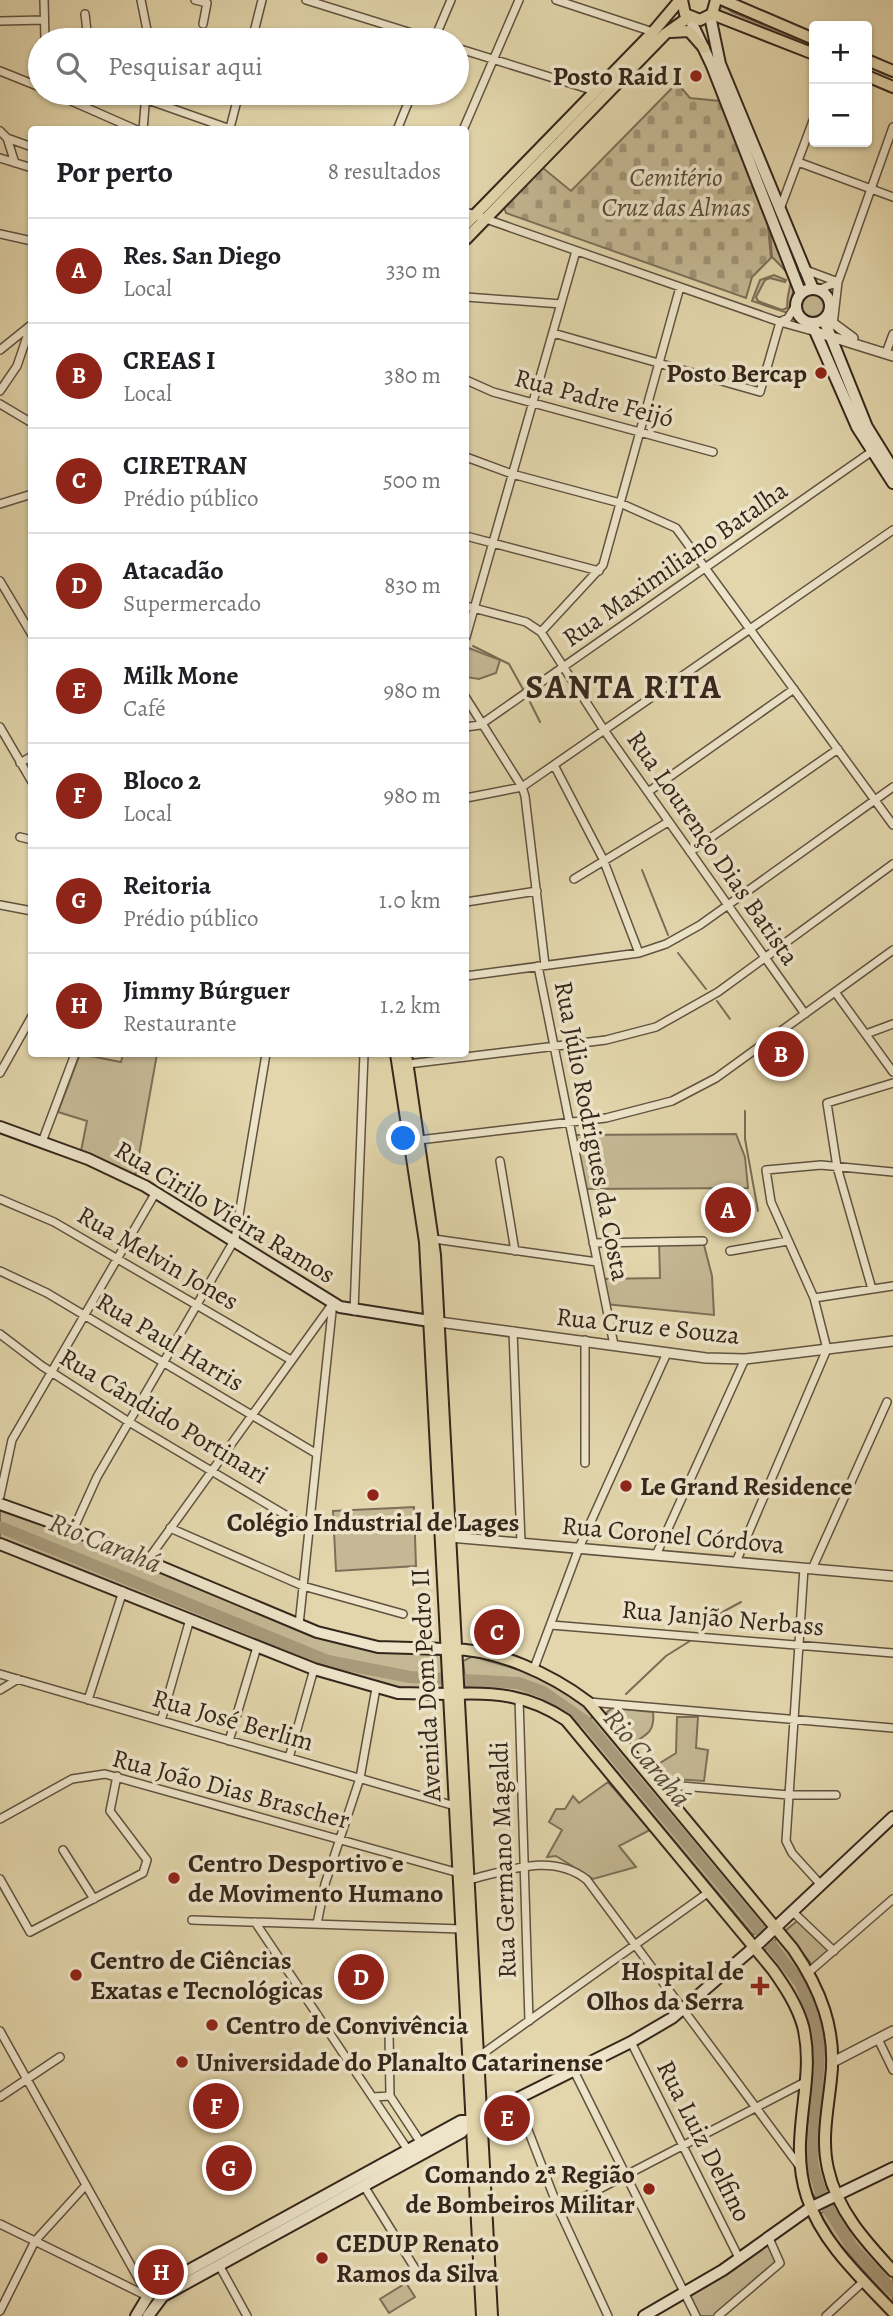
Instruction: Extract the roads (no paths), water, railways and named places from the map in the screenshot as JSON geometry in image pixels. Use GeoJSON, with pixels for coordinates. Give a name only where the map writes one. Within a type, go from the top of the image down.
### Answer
{"type":"FeatureCollection","features":[{"type":"Feature","properties":{"kind":"main road"},"geometry":{"type":"LineString","coordinates":[[475,215],[681,0]]}},
{"type":"Feature","properties":{"kind":"main road"},"geometry":{"type":"LineString","coordinates":[[681,0],[683,9],[716,65],[803,269],[816,289],[828,297],[820,324],[871,453],[893,483]]}},
{"type":"Feature","properties":{"kind":"main road"},"geometry":{"type":"LineString","coordinates":[[716,0],[711,15],[716,65],[801,294],[795,307],[800,318],[820,324],[867,427],[893,469]]}},
{"type":"Feature","properties":{"kind":"main road"},"geometry":{"type":"LineString","coordinates":[[723,0],[809,36]]}},
{"type":"Feature","properties":{"kind":"main road"},"geometry":{"type":"LineString","coordinates":[[689,17],[700,20],[711,15],[809,52]]}},
{"type":"Feature","properties":{"kind":"main road"},"geometry":{"type":"LineString","coordinates":[[475,215],[665,34],[689,17]]}},
{"type":"Feature","properties":{"kind":"main road"},"geometry":{"type":"LineString","coordinates":[[665,34],[685,30],[704,48]]}},
{"type":"Feature","properties":{"kind":"main road"},"geometry":{"type":"LineString","coordinates":[[872,62],[893,71]]}},
{"type":"Feature","properties":{"kind":"main road"},"geometry":{"type":"LineString","coordinates":[[872,78],[893,87]]}},
{"type":"Feature","properties":{"kind":"main road"},"geometry":{"type":"LineString","coordinates":[[801,294],[816,289]]}},
{"type":"Feature","properties":{"kind":"main road","name":"Avenida Dom Pedro II"},"geometry":{"type":"LineString","coordinates":[[396,1057],[424,1229],[435,1322],[450,1537],[451,1649]]}},
{"type":"Feature","properties":{"kind":"main road","name":"Avenida Dom Pedro II"},"geometry":{"type":"LineString","coordinates":[[407,1059],[434,1239],[435,1322],[463,1877],[461,1929],[492,2316]]}},
{"type":"Feature","properties":{"kind":"main road","name":"Rua Cirilo Vieira Ramos"},"geometry":{"type":"LineString","coordinates":[[0,1127],[110,1168],[156,1192],[235,1239],[333,1303],[354,1311],[435,1322]]}},
{"type":"Feature","properties":{"kind":"main road"},"geometry":{"type":"LineString","coordinates":[[0,1504],[73,1530],[299,1625],[378,1647],[451,1649],[494,1657],[565,1686],[588,1702],[659,1784],[809,1972],[827,2016],[833,2062],[825,2140],[833,2197],[850,2221],[891,2266]]}},
{"type":"Feature","properties":{"kind":"main road"},"geometry":{"type":"LineString","coordinates":[[3,1548],[123,1591],[314,1669],[376,1688],[414,1695],[453,1691],[519,1697],[545,1707],[575,1728],[709,1892],[757,1945],[798,2012],[806,2049],[805,2082],[798,2132],[800,2167],[823,2233],[893,2312]]}},
{"type":"Feature","properties":{"kind":"main road","name":"Avenida Dom Pedro II"},"geometry":{"type":"LineString","coordinates":[[453,1691],[455,1806],[478,2057],[476,2118],[482,2316]]}},
{"type":"Feature","properties":{"kind":"main road"},"geometry":{"type":"LineString","coordinates":[[136,2316],[150,2310],[163,2296],[364,2186],[413,2153],[421,2143],[461,2121],[476,2118],[632,2042],[683,2009],[757,1945],[893,1817]]}},
{"type":"Feature","properties":{"kind":"main road"},"geometry":{"type":"LineString","coordinates":[[150,2310],[160,2286],[413,2153],[462,2132],[476,2118]]}},
{"type":"Feature","properties":{"kind":"main road"},"geometry":{"type":"LineString","coordinates":[[644,2316],[739,2258],[813,2206],[893,2168]]}},
{"type":"Feature","properties":{"kind":"street"},"geometry":{"type":"LineString","coordinates":[[44,0],[44,28]]}},
{"type":"Feature","properties":{"kind":"street"},"geometry":{"type":"LineString","coordinates":[[141,0],[147,28]]}},
{"type":"Feature","properties":{"kind":"street"},"geometry":{"type":"LineString","coordinates":[[195,0],[207,4],[203,24]]}},
{"type":"Feature","properties":{"kind":"street"},"geometry":{"type":"LineString","coordinates":[[255,28],[262,0]]}},
{"type":"Feature","properties":{"kind":"street"},"geometry":{"type":"LineString","coordinates":[[306,0],[396,28]]}},
{"type":"Feature","properties":{"kind":"street"},"geometry":{"type":"LineString","coordinates":[[439,28],[451,0]]}},
{"type":"Feature","properties":{"kind":"street"},"geometry":{"type":"LineString","coordinates":[[465,126],[519,0]]}},
{"type":"Feature","properties":{"kind":"street"},"geometry":{"type":"LineString","coordinates":[[556,0],[653,32]]}},
{"type":"Feature","properties":{"kind":"street"},"geometry":{"type":"LineString","coordinates":[[85,14],[86,28]]}},
{"type":"Feature","properties":{"kind":"street"},"geometry":{"type":"LineString","coordinates":[[1,21],[44,20]]}},
{"type":"Feature","properties":{"kind":"street"},"geometry":{"type":"LineString","coordinates":[[469,51],[595,91]]}},
{"type":"Feature","properties":{"kind":"street"},"geometry":{"type":"LineString","coordinates":[[0,71],[28,82]]}},
{"type":"Feature","properties":{"kind":"street"},"geometry":{"type":"LineString","coordinates":[[80,105],[128,126]]}},
{"type":"Feature","properties":{"kind":"street"},"geometry":{"type":"LineString","coordinates":[[143,126],[144,105]]}},
{"type":"Feature","properties":{"kind":"street"},"geometry":{"type":"LineString","coordinates":[[168,105],[223,126]]}},
{"type":"Feature","properties":{"kind":"street"},"geometry":{"type":"LineString","coordinates":[[232,126],[236,105]]}},
{"type":"Feature","properties":{"kind":"street"},"geometry":{"type":"LineString","coordinates":[[399,126],[407,105]]}},
{"type":"Feature","properties":{"kind":"street"},"geometry":{"type":"LineString","coordinates":[[820,324],[836,303],[838,282],[893,127]]}},
{"type":"Feature","properties":{"kind":"street"},"geometry":{"type":"LineString","coordinates":[[0,131],[8,138],[28,146]]}},
{"type":"Feature","properties":{"kind":"street"},"geometry":{"type":"LineString","coordinates":[[779,212],[809,132]]}},
{"type":"Feature","properties":{"kind":"street"},"geometry":{"type":"LineString","coordinates":[[8,138],[15,163]]}},
{"type":"Feature","properties":{"kind":"street"},"geometry":{"type":"LineString","coordinates":[[0,158],[28,167]]}},
{"type":"Feature","properties":{"kind":"street"},"geometry":{"type":"LineString","coordinates":[[798,162],[893,197]]}},
{"type":"Feature","properties":{"kind":"street"},"geometry":{"type":"LineString","coordinates":[[475,215],[780,322],[820,324],[890,355],[893,334]]}},
{"type":"Feature","properties":{"kind":"street"},"geometry":{"type":"LineString","coordinates":[[0,234],[28,240]]}},
{"type":"Feature","properties":{"kind":"street"},"geometry":{"type":"LineString","coordinates":[[576,251],[492,544],[470,607],[526,622],[541,632],[599,571],[680,287]]}},
{"type":"Feature","properties":{"kind":"street"},"geometry":{"type":"LineString","coordinates":[[803,269],[838,282]]}},
{"type":"Feature","properties":{"kind":"street"},"geometry":{"type":"LineString","coordinates":[[816,289],[838,282]]}},
{"type":"Feature","properties":{"kind":"street"},"geometry":{"type":"LineString","coordinates":[[469,297],[561,304]]}},
{"type":"Feature","properties":{"kind":"street"},"geometry":{"type":"LineString","coordinates":[[553,333],[760,392],[780,322],[788,318],[795,307]]}},
{"type":"Feature","properties":{"kind":"street"},"geometry":{"type":"LineString","coordinates":[[0,350],[28,327]]}},
{"type":"Feature","properties":{"kind":"street"},"geometry":{"type":"LineString","coordinates":[[0,391],[17,366],[28,334]]}},
{"type":"Feature","properties":{"kind":"street","name":"Rua Padre Feijó"},"geometry":{"type":"LineString","coordinates":[[469,381],[493,393],[713,452]]}},
{"type":"Feature","properties":{"kind":"street"},"geometry":{"type":"LineString","coordinates":[[0,404],[28,421]]}},
{"type":"Feature","properties":{"kind":"street","name":"Rua Maximiliano Batalha"},"geometry":{"type":"LineString","coordinates":[[469,726],[480,724],[564,667],[871,453]]}},
{"type":"Feature","properties":{"kind":"street"},"geometry":{"type":"LineString","coordinates":[[469,458],[512,474],[620,503],[676,528],[893,825]]}},
{"type":"Feature","properties":{"kind":"street"},"geometry":{"type":"LineString","coordinates":[[0,503],[28,495]]}},
{"type":"Feature","properties":{"kind":"street"},"geometry":{"type":"LineString","coordinates":[[469,797],[522,787],[893,530]]}},
{"type":"Feature","properties":{"kind":"street"},"geometry":{"type":"LineString","coordinates":[[469,537],[599,571]]}},
{"type":"Feature","properties":{"kind":"street"},"geometry":{"type":"LineString","coordinates":[[0,581],[28,628]]}},
{"type":"Feature","properties":{"kind":"street","name":"Rua Lourenço Dias Batista"},"geometry":{"type":"LineString","coordinates":[[541,632],[604,730],[805,1014]]}},
{"type":"Feature","properties":{"kind":"street"},"geometry":{"type":"LineString","coordinates":[[648,792],[794,689]]}},
{"type":"Feature","properties":{"kind":"street","name":"Rua Júlio Rodrigues da Costa"},"geometry":{"type":"LineString","coordinates":[[469,704],[522,787],[537,891],[542,966],[554,1045],[614,1345]]}},
{"type":"Feature","properties":{"kind":"street"},"geometry":{"type":"LineString","coordinates":[[0,727],[28,776]]}},
{"type":"Feature","properties":{"kind":"street"},"geometry":{"type":"LineString","coordinates":[[690,852],[838,749]]}},
{"type":"Feature","properties":{"kind":"street"},"geometry":{"type":"LineString","coordinates":[[20,763],[28,758]]}},
{"type":"Feature","properties":{"kind":"street"},"geometry":{"type":"LineString","coordinates":[[554,765],[603,859],[639,953]]}},
{"type":"Feature","properties":{"kind":"street"},"geometry":{"type":"LineString","coordinates":[[469,976],[639,953],[678,939],[893,787]]}},
{"type":"Feature","properties":{"kind":"street"},"geometry":{"type":"LineString","coordinates":[[574,879],[668,822]]}},
{"type":"Feature","properties":{"kind":"street"},"geometry":{"type":"LineString","coordinates":[[20,837],[28,839]]}},
{"type":"Feature","properties":{"kind":"street"},"geometry":{"type":"LineString","coordinates":[[469,1053],[624,1037],[656,1027],[703,1002],[893,864]]}},
{"type":"Feature","properties":{"kind":"street"},"geometry":{"type":"LineString","coordinates":[[469,902],[537,891]]}},
{"type":"Feature","properties":{"kind":"street"},"geometry":{"type":"LineString","coordinates":[[0,905],[28,910]]}},
{"type":"Feature","properties":{"kind":"street"},"geometry":{"type":"LineString","coordinates":[[419,1140],[630,1114],[684,1096],[716,1079],[893,950]]}},
{"type":"Feature","properties":{"kind":"street"},"geometry":{"type":"LineString","coordinates":[[835,992],[893,1072]]}},
{"type":"Feature","properties":{"kind":"street"},"geometry":{"type":"LineString","coordinates":[[0,1073],[28,1023]]}},
{"type":"Feature","properties":{"kind":"street"},"geometry":{"type":"LineString","coordinates":[[866,1034],[893,1024]]}},
{"type":"Feature","properties":{"kind":"street"},"geometry":{"type":"LineString","coordinates":[[42,1142],[74,1057]]}},
{"type":"Feature","properties":{"kind":"street"},"geometry":{"type":"LineString","coordinates":[[73,1530],[97,1477],[235,1239],[265,1057]]}},
{"type":"Feature","properties":{"kind":"street"},"geometry":{"type":"LineString","coordinates":[[354,1311],[364,1057]]}},
{"type":"Feature","properties":{"kind":"street"},"geometry":{"type":"LineString","coordinates":[[407,1059],[428,1057]]}},
{"type":"Feature","properties":{"kind":"street"},"geometry":{"type":"LineString","coordinates":[[872,1289],[837,1167],[827,1103],[893,1083]]}},
{"type":"Feature","properties":{"kind":"street"},"geometry":{"type":"LineString","coordinates":[[500,1161],[515,1251]]}},
{"type":"Feature","properties":{"kind":"street"},"geometry":{"type":"LineString","coordinates":[[736,1562],[827,1349],[814,1298],[771,1202],[766,1170],[821,1165],[893,1171]]}},
{"type":"Feature","properties":{"kind":"street"},"geometry":{"type":"LineString","coordinates":[[0,1496],[12,1440],[156,1192]]}},
{"type":"Feature","properties":{"kind":"street","name":"Rua Melvin Jones"},"geometry":{"type":"LineString","coordinates":[[0,1199],[54,1222],[291,1360]]}},
{"type":"Feature","properties":{"kind":"street"},"geometry":{"type":"LineString","coordinates":[[434,1239],[597,1262]]}},
{"type":"Feature","properties":{"kind":"street"},"geometry":{"type":"LineString","coordinates":[[593,1243],[703,1241]]}},
{"type":"Feature","properties":{"kind":"street"},"geometry":{"type":"LineString","coordinates":[[730,1251],[788,1241]]}},
{"type":"Feature","properties":{"kind":"street","name":"Rua Paul Harris"},"geometry":{"type":"LineString","coordinates":[[0,1271],[84,1315],[317,1454]]}},
{"type":"Feature","properties":{"kind":"street"},"geometry":{"type":"LineString","coordinates":[[814,1298],[893,1286]]}},
{"type":"Feature","properties":{"kind":"street"},"geometry":{"type":"LineString","coordinates":[[147,1561],[333,1303]]}},
{"type":"Feature","properties":{"kind":"street"},"geometry":{"type":"LineString","coordinates":[[299,1625],[333,1303]]}},
{"type":"Feature","properties":{"kind":"street","name":"Rua Cruz e Souza"},"geometry":{"type":"LineString","coordinates":[[435,1322],[667,1353],[744,1359],[893,1341]]}},
{"type":"Feature","properties":{"kind":"street"},"geometry":{"type":"LineString","coordinates":[[513,1331],[521,1543]]}},
{"type":"Feature","properties":{"kind":"street","name":"Rua Cândido Portinari"},"geometry":{"type":"LineString","coordinates":[[0,1334],[51,1372],[129,1422],[309,1529]]}},
{"type":"Feature","properties":{"kind":"street"},"geometry":{"type":"LineString","coordinates":[[585,1340],[585,1463]]}},
{"type":"Feature","properties":{"kind":"street"},"geometry":{"type":"LineString","coordinates":[[533,1671],[579,1548],[667,1353]]}},
{"type":"Feature","properties":{"kind":"street"},"geometry":{"type":"LineString","coordinates":[[656,1555],[744,1359]]}},
{"type":"Feature","properties":{"kind":"street"},"geometry":{"type":"LineString","coordinates":[[821,1885],[788,1847],[799,1645],[808,1568],[887,1402]]}},
{"type":"Feature","properties":{"kind":"street"},"geometry":{"type":"LineString","coordinates":[[170,1528],[303,1586],[403,1614]]}},
{"type":"Feature","properties":{"kind":"street","name":"Rua Coronel Córdova"},"geometry":{"type":"LineString","coordinates":[[450,1537],[892,1573]]}},
{"type":"Feature","properties":{"kind":"street"},"geometry":{"type":"LineString","coordinates":[[88,1700],[123,1591]]}},
{"type":"Feature","properties":{"kind":"street"},"geometry":{"type":"LineString","coordinates":[[161,1721],[190,1619]]}},
{"type":"Feature","properties":{"kind":"street","name":"Rua Janjão Nerbass"},"geometry":{"type":"LineString","coordinates":[[551,1625],[893,1653]]}},
{"type":"Feature","properties":{"kind":"street"},"geometry":{"type":"LineString","coordinates":[[229,1741],[257,1647]]}},
{"type":"Feature","properties":{"kind":"street"},"geometry":{"type":"LineString","coordinates":[[289,1758],[314,1669]]}},
{"type":"Feature","properties":{"kind":"street","name":"Rua José Berlim"},"geometry":{"type":"LineString","coordinates":[[0,1674],[455,1806]]}},
{"type":"Feature","properties":{"kind":"street"},"geometry":{"type":"LineString","coordinates":[[0,1690],[18,1679]]}},
{"type":"Feature","properties":{"kind":"street"},"geometry":{"type":"LineString","coordinates":[[317,1924],[325,1884],[360,1778],[376,1688]]}},
{"type":"Feature","properties":{"kind":"street","name":"Rua Germano Magaldi"},"geometry":{"type":"LineString","coordinates":[[519,1697],[528,2021]]}},
{"type":"Feature","properties":{"kind":"street"},"geometry":{"type":"LineString","coordinates":[[588,1702],[893,1728]]}},
{"type":"Feature","properties":{"kind":"street","name":"Rua João Dias Brascher"},"geometry":{"type":"LineString","coordinates":[[0,1819],[72,1779],[94,1773],[117,1776],[463,1877]]}},
{"type":"Feature","properties":{"kind":"street"},"geometry":{"type":"LineString","coordinates":[[0,1879],[30,1932],[143,1873],[148,1864],[145,1856],[110,1811],[117,1776]]}},
{"type":"Feature","properties":{"kind":"street"},"geometry":{"type":"LineString","coordinates":[[659,1784],[789,1795],[836,1795]]}},
{"type":"Feature","properties":{"kind":"street"},"geometry":{"type":"LineString","coordinates":[[62,1850],[94,1899]]}},
{"type":"Feature","properties":{"kind":"street"},"geometry":{"type":"LineString","coordinates":[[463,1877],[550,1864],[580,1874],[636,1944],[800,2167]]}},
{"type":"Feature","properties":{"kind":"street"},"geometry":{"type":"LineString","coordinates":[[478,2057],[709,1892]]}},
{"type":"Feature","properties":{"kind":"street"},"geometry":{"type":"LineString","coordinates":[[809,1972],[893,1899]]}},
{"type":"Feature","properties":{"kind":"street"},"geometry":{"type":"LineString","coordinates":[[793,1912],[834,1951]]}},
{"type":"Feature","properties":{"kind":"street"},"geometry":{"type":"LineString","coordinates":[[192,1920],[461,1929]]}},
{"type":"Feature","properties":{"kind":"street"},"geometry":{"type":"LineString","coordinates":[[255,1922],[413,2153]]}},
{"type":"Feature","properties":{"kind":"street"},"geometry":{"type":"LineString","coordinates":[[0,2031],[86,2185],[150,2310]]}},
{"type":"Feature","properties":{"kind":"street"},"geometry":{"type":"LineString","coordinates":[[833,2062],[893,2031]]}},
{"type":"Feature","properties":{"kind":"street"},"geometry":{"type":"LineString","coordinates":[[389,2032],[390,2096],[421,2143]]}},
{"type":"Feature","properties":{"kind":"street"},"geometry":{"type":"LineString","coordinates":[[878,2039],[893,2070]]}},
{"type":"Feature","properties":{"kind":"street","name":"Rua Luiz Delfino"},"geometry":{"type":"LineString","coordinates":[[632,2042],[739,2258]]}},
{"type":"Feature","properties":{"kind":"street"},"geometry":{"type":"LineString","coordinates":[[0,2096],[60,2056]]}},
{"type":"Feature","properties":{"kind":"street"},"geometry":{"type":"LineString","coordinates":[[574,2071],[696,2316]]}},
{"type":"Feature","properties":{"kind":"street"},"geometry":{"type":"LineString","coordinates":[[559,2210],[805,2082]]}},
{"type":"Feature","properties":{"kind":"street"},"geometry":{"type":"LineString","coordinates":[[373,2097],[390,2096]]}},
{"type":"Feature","properties":{"kind":"street"},"geometry":{"type":"LineString","coordinates":[[516,2099],[559,2210],[607,2316]]}},
{"type":"Feature","properties":{"kind":"street"},"geometry":{"type":"LineString","coordinates":[[6,2316],[0,2312],[35,2241],[86,2185]]}},
{"type":"Feature","properties":{"kind":"street"},"geometry":{"type":"LineString","coordinates":[[364,2186],[419,2275]]}},
{"type":"Feature","properties":{"kind":"street"},"geometry":{"type":"LineString","coordinates":[[0,2224],[35,2241],[150,2310]]}},
{"type":"Feature","properties":{"kind":"street"},"geometry":{"type":"LineString","coordinates":[[718,2316],[780,2263],[768,2236]]}},
{"type":"Feature","properties":{"kind":"street"},"geometry":{"type":"LineString","coordinates":[[219,2265],[247,2316]]}},
{"type":"Feature","properties":{"kind":"street"},"geometry":{"type":"LineString","coordinates":[[826,2316],[864,2281]]}},
{"type":"Feature","properties":{"kind":"waterway"},"geometry":{"type":"LineString","coordinates":[[473,646],[509,664],[524,691]]}},
{"type":"Feature","properties":{"kind":"waterway"},"geometry":{"type":"LineString","coordinates":[[530,702],[540,722]]}},
{"type":"Feature","properties":{"kind":"waterway"},"geometry":{"type":"LineString","coordinates":[[642,870],[668,935]]}},
{"type":"Feature","properties":{"kind":"waterway"},"geometry":{"type":"LineString","coordinates":[[678,953],[706,989]]}},
{"type":"Feature","properties":{"kind":"waterway"},"geometry":{"type":"LineString","coordinates":[[717,1001],[730,1019]]}},
{"type":"Feature","properties":{"kind":"waterway"},"geometry":{"type":"LineString","coordinates":[[745,1111],[745,1139],[758,1211]]}},
{"type":"Feature","properties":{"kind":"waterway","name":"Rio Carahá"},"geometry":{"type":"LineString","coordinates":[[0,1527],[328,1661],[410,1677],[518,1683],[543,1692],[586,1722],[749,1917],[801,1984],[817,2027],[819,2052],[812,2164],[824,2202],[852,2247],[893,2291]]}},
{"type":"Feature","properties":{"kind":"waterway"},"geometry":{"type":"LineString","coordinates":[[706,1627],[719,1614],[741,1602]]}},
{"type":"Feature","properties":{"kind":"waterway"},"geometry":{"type":"LineString","coordinates":[[626,1694],[666,1656],[693,1639]]}},
{"type":"Feature","properties":{"kind":"waterway","name":"Rio Carahá"},"geometry":{"type":"LineString","coordinates":[[586,1722],[591,1718]]}},
{"type":"Feature","properties":{"kind":"place","name":"Posto Raid I"},"geometry":{"type":"Point","coordinates":[696,76]}},
{"type":"Feature","properties":{"kind":"place","name":"Posto Bercap"},"geometry":{"type":"Point","coordinates":[821,373]}},
{"type":"Feature","properties":{"kind":"place","name":"CREAS I"},"geometry":{"type":"Point","coordinates":[781,1054]}},
{"type":"Feature","properties":{"kind":"place","name":"Res. San Diego"},"geometry":{"type":"Point","coordinates":[728,1210]}},
{"type":"Feature","properties":{"kind":"place","name":"Le Grand Residence"},"geometry":{"type":"Point","coordinates":[626,1486]}},
{"type":"Feature","properties":{"kind":"place","name":"Colégio Industrial de Lages"},"geometry":{"type":"Point","coordinates":[373,1495]}},
{"type":"Feature","properties":{"kind":"place","name":"CIRETRAN"},"geometry":{"type":"Point","coordinates":[497,1632]}},
{"type":"Feature","properties":{"kind":"place","name":"Centro Desportivo e de Movimento Humano"},"geometry":{"type":"Point","coordinates":[174,1878]}},
{"type":"Feature","properties":{"kind":"place","name":"Centro de Ciências Exatas e Tecnológicas"},"geometry":{"type":"Point","coordinates":[76,1975]}},
{"type":"Feature","properties":{"kind":"place","name":"Atacadão"},"geometry":{"type":"Point","coordinates":[361,1977]}},
{"type":"Feature","properties":{"kind":"place","name":"Hospital de Olhos da Serra"},"geometry":{"type":"Point","coordinates":[760,1986]}},
{"type":"Feature","properties":{"kind":"place","name":"Centro de Convivência"},"geometry":{"type":"Point","coordinates":[212,2025]}},
{"type":"Feature","properties":{"kind":"place","name":"Universidade do Planalto Catarinense"},"geometry":{"type":"Point","coordinates":[182,2062]}},
{"type":"Feature","properties":{"kind":"place","name":"Bloco 2"},"geometry":{"type":"Point","coordinates":[216,2106]}},
{"type":"Feature","properties":{"kind":"place","name":"Milk Mone"},"geometry":{"type":"Point","coordinates":[507,2118]}},
{"type":"Feature","properties":{"kind":"place","name":"Reitoria"},"geometry":{"type":"Point","coordinates":[229,2168]}},
{"type":"Feature","properties":{"kind":"place","name":"Comando 2ª Região de Bombeiros Militar"},"geometry":{"type":"Point","coordinates":[649,2189]}},
{"type":"Feature","properties":{"kind":"place","name":"CEDUP Renato Ramos da Silva"},"geometry":{"type":"Point","coordinates":[322,2258]}},
{"type":"Feature","properties":{"kind":"place","name":"Jimmy Búrguer"},"geometry":{"type":"Point","coordinates":[161,2272]}},
{"type":"Feature","properties":{"kind":"district","name":"SANTA RITA"},"geometry":{"type":"Point","coordinates":[624,686]}},
{"type":"Feature","properties":{"kind":"park label","name":"Cemitério Cruz das Almas"},"geometry":{"type":"Point","coordinates":[676,192]}}]}
